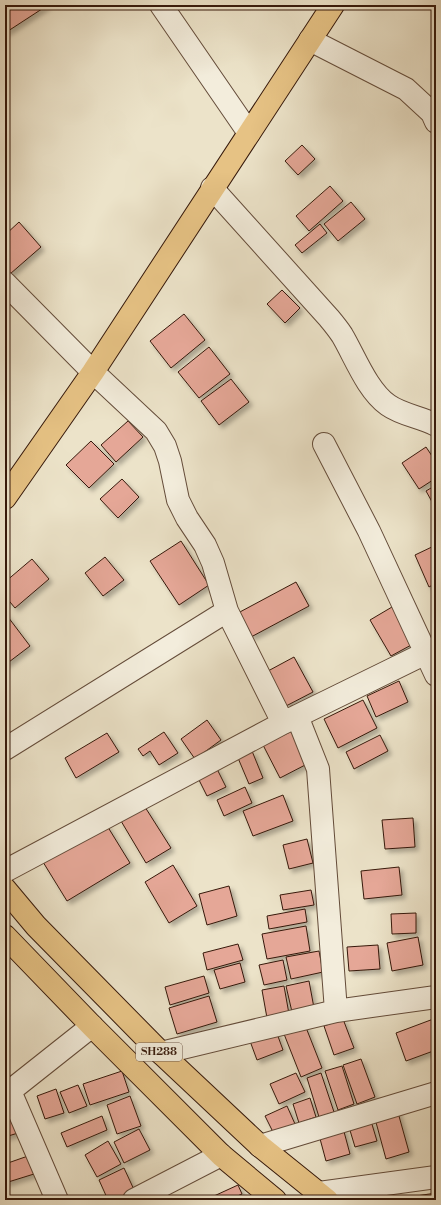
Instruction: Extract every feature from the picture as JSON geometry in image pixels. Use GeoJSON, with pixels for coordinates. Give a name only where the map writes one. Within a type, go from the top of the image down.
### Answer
{"type":"FeatureCollection","features":[{"type":"Feature","properties":{"kind":"main road"},"geometry":{"type":"LineString","coordinates":[[5,498],[92,372],[332,5]]}},
{"type":"Feature","properties":{"kind":"main road","name":"SH288"},"geometry":{"type":"LineString","coordinates":[[5,889],[36,926],[161,1053],[260,1146],[323,1197]]}},
{"type":"Feature","properties":{"kind":"main road","name":"SH288"},"geometry":{"type":"LineString","coordinates":[[5,936],[92,1026],[221,1154],[275,1200]]}},
{"type":"Feature","properties":{"kind":"street"},"geometry":{"type":"LineString","coordinates":[[161,5],[249,133]]}},
{"type":"Feature","properties":{"kind":"street"},"geometry":{"type":"LineString","coordinates":[[310,40],[406,88],[432,113],[436,122]]}},
{"type":"Feature","properties":{"kind":"street"},"geometry":{"type":"LineString","coordinates":[[212,188],[329,318],[342,335],[378,397],[388,405],[398,410],[436,425]]}},
{"type":"Feature","properties":{"kind":"street"},"geometry":{"type":"LineString","coordinates":[[5,283],[92,372],[156,431],[165,446],[170,461],[178,500],[186,518],[205,545],[211,557],[227,611],[318,769],[336,1011]]}},
{"type":"Feature","properties":{"kind":"street"},"geometry":{"type":"LineString","coordinates":[[324,444],[431,650],[436,675]]}},
{"type":"Feature","properties":{"kind":"street"},"geometry":{"type":"LineString","coordinates":[[5,749],[227,611]]}},
{"type":"Feature","properties":{"kind":"street"},"geometry":{"type":"LineString","coordinates":[[5,871],[290,719],[431,650]]}},
{"type":"Feature","properties":{"kind":"street"},"geometry":{"type":"LineString","coordinates":[[161,1053],[336,1011],[436,997]]}},
{"type":"Feature","properties":{"kind":"street"},"geometry":{"type":"LineString","coordinates":[[56,1200],[7,1092],[92,1026]]}},
{"type":"Feature","properties":{"kind":"street"},"geometry":{"type":"LineString","coordinates":[[260,1146],[436,1093]]}},
{"type":"Feature","properties":{"kind":"street"},"geometry":{"type":"LineString","coordinates":[[134,1200],[221,1154]]}},
{"type":"Feature","properties":{"kind":"street"},"geometry":{"type":"LineString","coordinates":[[323,1197],[436,1177]]}},
{"type":"Feature","properties":{"kind":"building"},"geometry":{"type":"Polygon","coordinates":[[[5,5],[48,5],[5,33],[5,5]]]}},
{"type":"Feature","properties":{"kind":"building"},"geometry":{"type":"Polygon","coordinates":[[[302,145],[315,159],[298,175],[285,161],[302,145]]]}},
{"type":"Feature","properties":{"kind":"building"},"geometry":{"type":"Polygon","coordinates":[[[330,186],[343,201],[309,231],[296,216],[330,186]]]}},
{"type":"Feature","properties":{"kind":"building"},"geometry":{"type":"Polygon","coordinates":[[[351,202],[365,219],[338,241],[324,224],[351,202]]]}},
{"type":"Feature","properties":{"kind":"building"},"geometry":{"type":"Polygon","coordinates":[[[19,222],[41,247],[10,274],[5,268],[5,235],[19,222]]]}},
{"type":"Feature","properties":{"kind":"building"},"geometry":{"type":"Polygon","coordinates":[[[320,224],[327,233],[302,253],[295,245],[320,224]]]}},
{"type":"Feature","properties":{"kind":"building"},"geometry":{"type":"Polygon","coordinates":[[[282,290],[300,308],[285,323],[267,304],[282,290]]]}},
{"type":"Feature","properties":{"kind":"building"},"geometry":{"type":"Polygon","coordinates":[[[184,314],[205,340],[171,368],[150,341],[184,314]]]}},
{"type":"Feature","properties":{"kind":"building"},"geometry":{"type":"Polygon","coordinates":[[[209,347],[230,374],[199,398],[178,372],[209,347]]]}},
{"type":"Feature","properties":{"kind":"building"},"geometry":{"type":"Polygon","coordinates":[[[231,379],[249,402],[219,425],[201,401],[231,379]]]}},
{"type":"Feature","properties":{"kind":"building"},"geometry":{"type":"Polygon","coordinates":[[[128,421],[143,437],[116,462],[101,445],[128,421]]]}},
{"type":"Feature","properties":{"kind":"building"},"geometry":{"type":"Polygon","coordinates":[[[91,441],[114,464],[89,488],[66,465],[91,441]]]}},
{"type":"Feature","properties":{"kind":"building"},"geometry":{"type":"Polygon","coordinates":[[[426,447],[436,462],[436,478],[419,489],[402,463],[426,447]]]}},
{"type":"Feature","properties":{"kind":"building"},"geometry":{"type":"Polygon","coordinates":[[[122,479],[139,497],[118,518],[100,499],[122,479]]]}},
{"type":"Feature","properties":{"kind":"building"},"geometry":{"type":"Polygon","coordinates":[[[436,485],[436,509],[426,491],[436,485]]]}},
{"type":"Feature","properties":{"kind":"building"},"geometry":{"type":"Polygon","coordinates":[[[181,541],[209,585],[179,605],[150,561],[181,541]]]}},
{"type":"Feature","properties":{"kind":"building"},"geometry":{"type":"Polygon","coordinates":[[[436,545],[436,583],[429,587],[415,555],[436,545]]]}},
{"type":"Feature","properties":{"kind":"building"},"geometry":{"type":"Polygon","coordinates":[[[105,557],[124,580],[103,596],[85,573],[105,557]]]}},
{"type":"Feature","properties":{"kind":"building"},"geometry":{"type":"Polygon","coordinates":[[[32,559],[49,579],[15,608],[5,596],[5,582],[32,559]]]}},
{"type":"Feature","properties":{"kind":"building"},"geometry":{"type":"Polygon","coordinates":[[[296,582],[309,606],[251,637],[238,613],[296,582]]]}},
{"type":"Feature","properties":{"kind":"building"},"geometry":{"type":"Polygon","coordinates":[[[436,591],[436,603],[432,593],[436,591]]]}},
{"type":"Feature","properties":{"kind":"building"},"geometry":{"type":"Polygon","coordinates":[[[392,607],[413,644],[391,656],[370,620],[392,607]]]}},
{"type":"Feature","properties":{"kind":"building"},"geometry":{"type":"Polygon","coordinates":[[[5,613],[30,646],[5,665],[5,613]]]}},
{"type":"Feature","properties":{"kind":"building"},"geometry":{"type":"Polygon","coordinates":[[[294,657],[313,692],[286,706],[268,671],[294,657]]]}},
{"type":"Feature","properties":{"kind":"building"},"geometry":{"type":"Polygon","coordinates":[[[399,681],[408,702],[376,717],[367,696],[399,681]]]}},
{"type":"Feature","properties":{"kind":"building"},"geometry":{"type":"Polygon","coordinates":[[[363,700],[377,728],[338,748],[324,719],[363,700]]]}},
{"type":"Feature","properties":{"kind":"building"},"geometry":{"type":"Polygon","coordinates":[[[207,720],[221,740],[195,759],[181,739],[207,720]]]}},
{"type":"Feature","properties":{"kind":"building"},"geometry":{"type":"Polygon","coordinates":[[[292,731],[309,763],[280,778],[263,745],[292,731]]]}},
{"type":"Feature","properties":{"kind":"building"},"geometry":{"type":"Polygon","coordinates":[[[164,732],[178,753],[159,765],[150,751],[143,756],[138,749],[164,732]]]}},
{"type":"Feature","properties":{"kind":"building"},"geometry":{"type":"Polygon","coordinates":[[[107,733],[119,752],[76,778],[65,758],[107,733]]]}},
{"type":"Feature","properties":{"kind":"building"},"geometry":{"type":"Polygon","coordinates":[[[380,735],[388,751],[354,769],[346,752],[380,735]]]}},
{"type":"Feature","properties":{"kind":"building"},"geometry":{"type":"Polygon","coordinates":[[[252,751],[263,778],[249,784],[238,758],[252,751]]]}},
{"type":"Feature","properties":{"kind":"building"},"geometry":{"type":"Polygon","coordinates":[[[216,767],[226,787],[207,796],[197,776],[216,767]]]}},
{"type":"Feature","properties":{"kind":"building"},"geometry":{"type":"Polygon","coordinates":[[[245,787],[252,803],[224,816],[217,800],[245,787]]]}},
{"type":"Feature","properties":{"kind":"building"},"geometry":{"type":"Polygon","coordinates":[[[283,795],[293,821],[253,836],[243,811],[283,795]]]}},
{"type":"Feature","properties":{"kind":"building"},"geometry":{"type":"Polygon","coordinates":[[[145,807],[171,848],[146,863],[121,821],[145,807]]]}},
{"type":"Feature","properties":{"kind":"building"},"geometry":{"type":"Polygon","coordinates":[[[413,818],[415,847],[385,849],[382,820],[413,818]]]}},
{"type":"Feature","properties":{"kind":"building"},"geometry":{"type":"Polygon","coordinates":[[[106,824],[130,863],[67,901],[43,862],[106,824]]]}},
{"type":"Feature","properties":{"kind":"building"},"geometry":{"type":"Polygon","coordinates":[[[307,839],[313,863],[289,869],[283,845],[307,839]]]}},
{"type":"Feature","properties":{"kind":"building"},"geometry":{"type":"Polygon","coordinates":[[[173,865],[197,906],[169,923],[145,882],[173,865]]]}},
{"type":"Feature","properties":{"kind":"building"},"geometry":{"type":"Polygon","coordinates":[[[399,867],[402,895],[364,899],[361,871],[399,867]]]}},
{"type":"Feature","properties":{"kind":"building"},"geometry":{"type":"Polygon","coordinates":[[[229,886],[237,916],[207,925],[199,894],[229,886]]]}},
{"type":"Feature","properties":{"kind":"building"},"geometry":{"type":"Polygon","coordinates":[[[311,890],[314,905],[283,910],[280,895],[311,890]]]}},
{"type":"Feature","properties":{"kind":"building"},"geometry":{"type":"Polygon","coordinates":[[[305,909],[307,922],[269,929],[267,916],[305,909]]]}},
{"type":"Feature","properties":{"kind":"building"},"geometry":{"type":"Polygon","coordinates":[[[416,913],[416,933],[392,934],[391,914],[416,913]]]}},
{"type":"Feature","properties":{"kind":"building"},"geometry":{"type":"Polygon","coordinates":[[[306,926],[310,951],[267,959],[262,934],[306,926]]]}},
{"type":"Feature","properties":{"kind":"building"},"geometry":{"type":"Polygon","coordinates":[[[418,937],[423,965],[392,971],[387,943],[418,937]]]}},
{"type":"Feature","properties":{"kind":"building"},"geometry":{"type":"Polygon","coordinates":[[[238,944],[243,960],[207,970],[203,953],[238,944]]]}},
{"type":"Feature","properties":{"kind":"building"},"geometry":{"type":"Polygon","coordinates":[[[378,945],[380,969],[349,971],[347,947],[378,945]]]}},
{"type":"Feature","properties":{"kind":"building"},"geometry":{"type":"Polygon","coordinates":[[[319,951],[323,972],[291,979],[286,957],[319,951]]]}},
{"type":"Feature","properties":{"kind":"building"},"geometry":{"type":"Polygon","coordinates":[[[283,960],[287,980],[264,985],[259,965],[283,960]]]}},
{"type":"Feature","properties":{"kind":"building"},"geometry":{"type":"Polygon","coordinates":[[[240,963],[245,982],[220,989],[214,970],[240,963]]]}},
{"type":"Feature","properties":{"kind":"building"},"geometry":{"type":"Polygon","coordinates":[[[204,976],[209,993],[170,1005],[165,987],[204,976]]]}},
{"type":"Feature","properties":{"kind":"building"},"geometry":{"type":"Polygon","coordinates":[[[309,981],[314,1008],[292,1012],[286,986],[309,981]]]}},
{"type":"Feature","properties":{"kind":"building"},"geometry":{"type":"Polygon","coordinates":[[[284,986],[289,1014],[267,1018],[262,990],[284,986]]]}},
{"type":"Feature","properties":{"kind":"building"},"geometry":{"type":"Polygon","coordinates":[[[209,996],[217,1022],[177,1034],[169,1008],[209,996]]]}},
{"type":"Feature","properties":{"kind":"building"},"geometry":{"type":"Polygon","coordinates":[[[436,1018],[436,1050],[406,1061],[396,1033],[436,1018]]]}},
{"type":"Feature","properties":{"kind":"building"},"geometry":{"type":"Polygon","coordinates":[[[343,1019],[354,1048],[334,1055],[324,1026],[343,1019]]]}},
{"type":"Feature","properties":{"kind":"building"},"geometry":{"type":"Polygon","coordinates":[[[305,1025],[322,1068],[301,1077],[284,1034],[305,1025]]]}},
{"type":"Feature","properties":{"kind":"building"},"geometry":{"type":"Polygon","coordinates":[[[276,1031],[283,1050],[257,1060],[250,1041],[276,1031]]]}},
{"type":"Feature","properties":{"kind":"building"},"geometry":{"type":"Polygon","coordinates":[[[361,1059],[375,1097],[357,1104],[343,1065],[361,1059]]]}},
{"type":"Feature","properties":{"kind":"building"},"geometry":{"type":"Polygon","coordinates":[[[342,1066],[354,1104],[338,1110],[325,1071],[342,1066]]]}},
{"type":"Feature","properties":{"kind":"building"},"geometry":{"type":"Polygon","coordinates":[[[122,1071],[129,1092],[90,1105],[83,1084],[122,1071]]]}},
{"type":"Feature","properties":{"kind":"building"},"geometry":{"type":"Polygon","coordinates":[[[296,1073],[305,1092],[279,1104],[270,1084],[296,1073]]]}},
{"type":"Feature","properties":{"kind":"building"},"geometry":{"type":"Polygon","coordinates":[[[321,1073],[334,1112],[319,1117],[307,1078],[321,1073]]]}},
{"type":"Feature","properties":{"kind":"building"},"geometry":{"type":"Polygon","coordinates":[[[78,1085],[87,1106],[69,1113],[60,1092],[78,1085]]]}},
{"type":"Feature","properties":{"kind":"building"},"geometry":{"type":"Polygon","coordinates":[[[56,1089],[64,1113],[45,1119],[37,1096],[56,1089]]]}},
{"type":"Feature","properties":{"kind":"building"},"geometry":{"type":"Polygon","coordinates":[[[130,1096],[141,1126],[117,1134],[107,1105],[130,1096]]]}},
{"type":"Feature","properties":{"kind":"building"},"geometry":{"type":"Polygon","coordinates":[[[310,1098],[316,1117],[299,1123],[293,1104],[310,1098]]]}},
{"type":"Feature","properties":{"kind":"building"},"geometry":{"type":"Polygon","coordinates":[[[5,1106],[18,1133],[5,1137],[5,1106]]]}},
{"type":"Feature","properties":{"kind":"building"},"geometry":{"type":"Polygon","coordinates":[[[287,1106],[295,1124],[274,1134],[265,1116],[287,1106]]]}},
{"type":"Feature","properties":{"kind":"building"},"geometry":{"type":"Polygon","coordinates":[[[397,1109],[409,1152],[386,1159],[374,1115],[397,1109]]]}},
{"type":"Feature","properties":{"kind":"building"},"geometry":{"type":"Polygon","coordinates":[[[102,1116],[107,1130],[67,1147],[61,1133],[102,1116]]]}},
{"type":"Feature","properties":{"kind":"building"},"geometry":{"type":"Polygon","coordinates":[[[371,1121],[377,1141],[355,1147],[349,1127],[371,1121]]]}},
{"type":"Feature","properties":{"kind":"building"},"geometry":{"type":"Polygon","coordinates":[[[343,1128],[350,1154],[326,1161],[319,1135],[343,1128]]]}},
{"type":"Feature","properties":{"kind":"building"},"geometry":{"type":"Polygon","coordinates":[[[139,1129],[150,1150],[124,1163],[114,1142],[139,1129]]]}},
{"type":"Feature","properties":{"kind":"building"},"geometry":{"type":"Polygon","coordinates":[[[108,1141],[121,1164],[97,1177],[85,1155],[108,1141]]]}},
{"type":"Feature","properties":{"kind":"building"},"geometry":{"type":"Polygon","coordinates":[[[28,1156],[34,1174],[5,1183],[5,1164],[28,1156]]]}},
{"type":"Feature","properties":{"kind":"building"},"geometry":{"type":"Polygon","coordinates":[[[124,1168],[136,1194],[123,1200],[108,1200],[99,1180],[124,1168]]]}},
{"type":"Feature","properties":{"kind":"building"},"geometry":{"type":"Polygon","coordinates":[[[238,1185],[242,1194],[228,1200],[216,1200],[214,1196],[238,1185]]]}},
{"type":"Feature","properties":{"kind":"building"},"geometry":{"type":"Polygon","coordinates":[[[436,1193],[436,1200],[396,1200],[396,1199],[436,1193]]]}},
{"type":"Feature","properties":{"kind":"building"},"geometry":{"type":"Polygon","coordinates":[[[44,1196],[45,1200],[32,1200],[44,1196]]]}}]}
